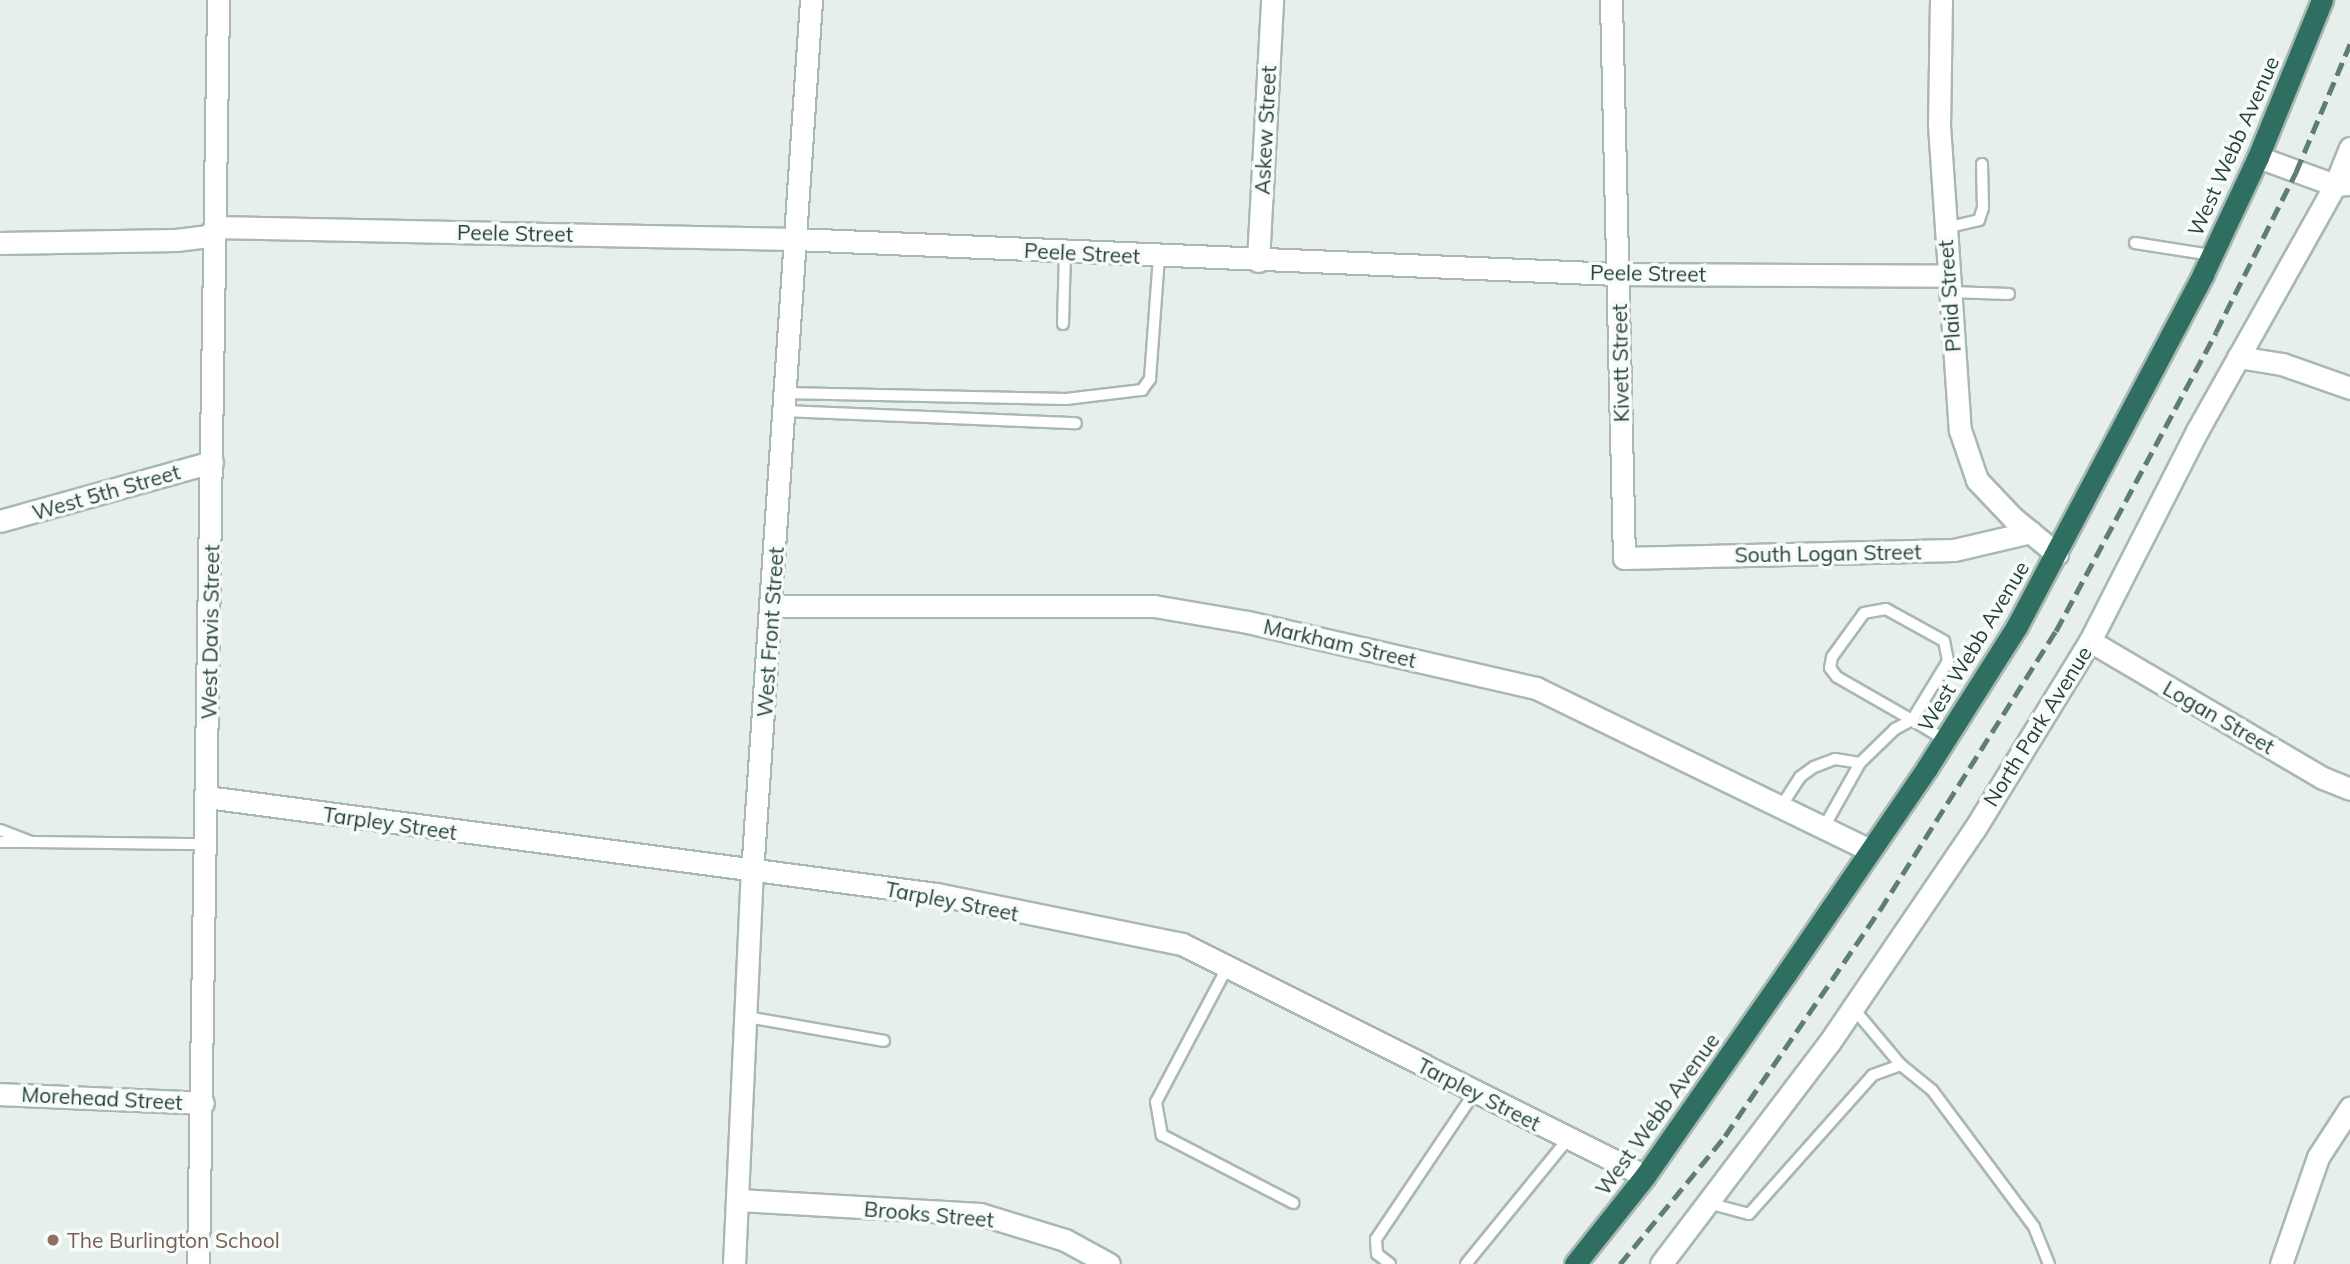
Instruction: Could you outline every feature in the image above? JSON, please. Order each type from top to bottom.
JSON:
[{"type":"highway","name":"West Webb Avenue","points":[[1575,1264],[1645,1176],[1945,740],[2057,554],[2212,255],[2259,157],[2322,0]]},
{"type":"street","name":"West Davis Street","points":[[198,1264],[204,1103],[218,0]]},
{"type":"street","name":"West Front Street","points":[[734,1264],[752,873],[811,0]]},
{"type":"street","name":"Askew Street","points":[[1258,261],[1272,0]]},
{"type":"street","name":"Kivett Street","points":[[1611,0],[1624,558]]},
{"type":"street","name":"Plaid Street","points":[[1941,0],[1939,125],[1949,284],[1966,456],[1977,480],[2057,554]]},
{"type":"street","name":"North Park Avenue","points":[[1661,1264],[1853,1008],[1973,830],[2090,641],[2238,357],[2343,185],[2350,148]]},
{"type":"street","points":[[2259,157],[2343,185]]},
{"type":"street","name":"Peele Street","points":[[0,243],[176,240],[215,231],[795,239],[1258,261],[1949,284]]},
{"type":"street","points":[[2238,357],[2282,363],[2350,388]]},
{"type":"street","name":"West 5th Street","points":[[0,521],[212,462]]},
{"type":"street","name":"South Logan Street","points":[[1624,558],[1954,550],[2031,532]]},
{"type":"street","name":"Markham Street","points":[[772,606],[1179,609],[1536,688],[1870,850]]},
{"type":"street","name":"Logan Street","points":[[2090,641],[2323,778],[2350,789]]},
{"type":"street","name":"Tarpley Street","points":[[207,797],[752,873],[936,894],[1182,944],[1474,1093],[1645,1176]]},
{"type":"street","name":"Morehead Street","points":[[0,1094],[204,1103]]},
{"type":"street","points":[[2281,1264],[2318,1157],[2350,1108]]},
{"type":"street","name":"Brooks Street","points":[[739,1200],[980,1214],[1065,1240],[1109,1264]]},
{"type":"lane","points":[[1945,228],[1979,220],[1983,208],[1982,164]]},
{"type":"lane","points":[[2135,243],[2212,255]]},
{"type":"lane","points":[[1063,324],[1065,253]]},
{"type":"lane","points":[[785,402],[1066,399],[1142,390],[1152,368],[1159,257]]},
{"type":"lane","points":[[1949,284],[2009,294]]},
{"type":"lane","points":[[785,402],[1076,423]]},
{"type":"lane","points":[[1824,827],[1860,763],[1895,729],[1912,720],[1948,661],[1949,650],[1944,640],[1886,609],[1873,608],[1853,624],[1832,657],[1830,668],[1837,677],[1912,720],[1945,740]]},
{"type":"lane","points":[[1782,806],[1801,777],[1814,767],[1835,759],[1860,763]]},
{"type":"lane","points":[[0,830],[32,842]]},
{"type":"lane","points":[[0,842],[206,844]]},
{"type":"lane","points":[[1228,967],[1156,1102],[1162,1135],[1293,1203]]},
{"type":"lane","points":[[1853,1008],[1901,1065],[1932,1090],[2034,1227],[2049,1264]]},
{"type":"lane","points":[[747,1017],[884,1041]]},
{"type":"lane","points":[[1708,1203],[1749,1214],[1873,1075],[1901,1065]]},
{"type":"lane","points":[[1390,1264],[1377,1254],[1376,1239],[1474,1093]]},
{"type":"lane","points":[[1466,1264],[1568,1139]]},
{"type":"railway","points":[[1620,1264],[1725,1136],[1880,910],[2056,631],[2216,332],[2296,172],[2350,44]]},
{"type":"place","name":"The Burlington School","points":[[53,1240]]}]
